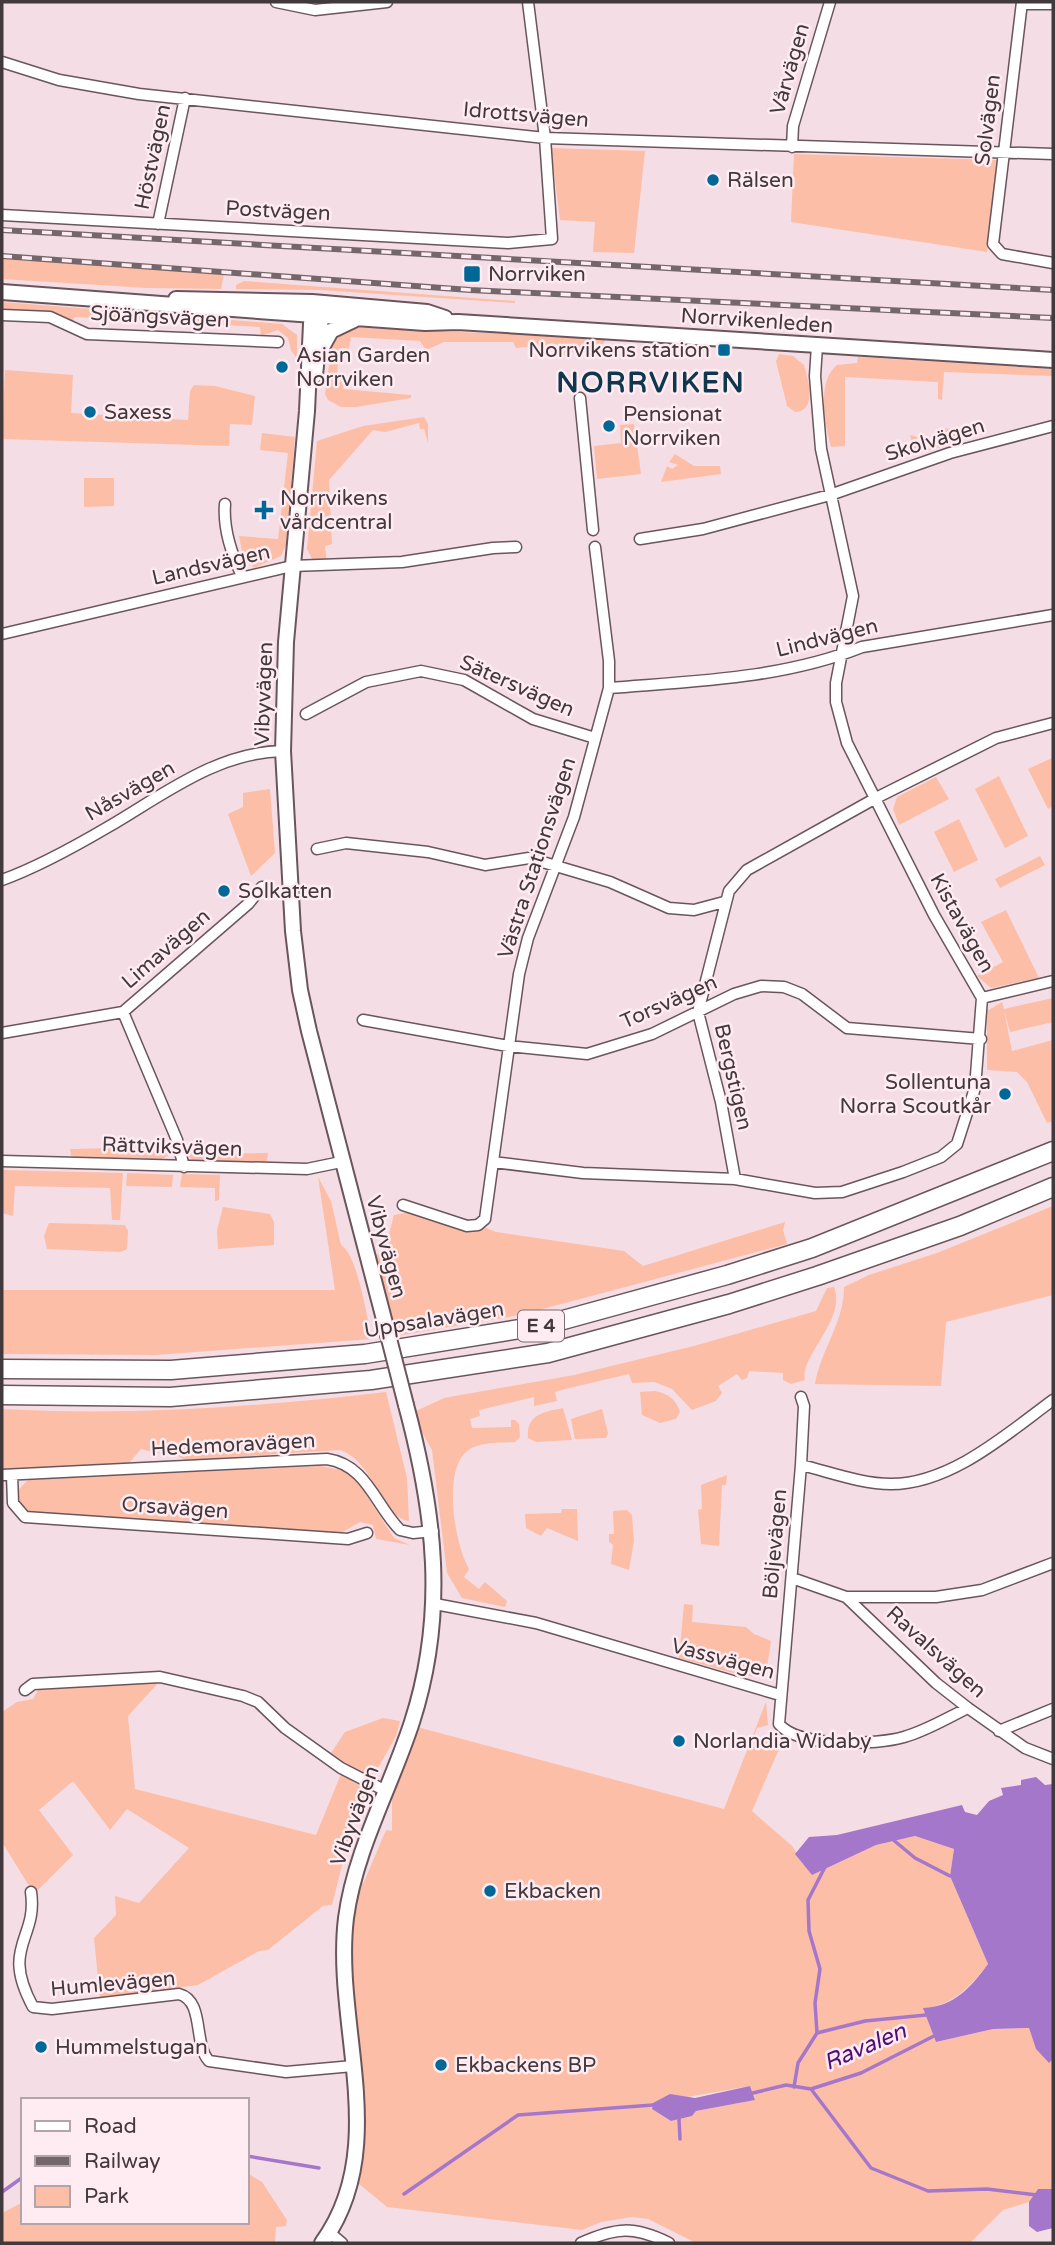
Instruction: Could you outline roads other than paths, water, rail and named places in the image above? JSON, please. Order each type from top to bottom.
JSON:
[{"type":"highway","name":"Uppsalavägen","points":[[2,1369],[185,1369],[365,1354],[545,1325],[727,1275],[812,1248],[1053,1151]]},
{"type":"highway","name":"E 4","points":[[2,1395],[170,1397],[371,1380],[548,1353],[729,1304],[817,1276],[960,1226],[1053,1187]]},
{"type":"street","points":[[276,2],[315,10],[387,2]]},
{"type":"street","points":[[528,2],[545,138]]},
{"type":"street","name":"Vårvägen","points":[[792,148],[793,125],[830,2]]},
{"type":"street","points":[[1022,3],[1053,4]]},
{"type":"street","name":"Solvägen","points":[[1022,3],[993,244],[1002,254],[1053,263]]},
{"type":"street","name":"Idrottsvägen","points":[[2,62],[59,80],[186,98],[545,138],[792,148],[1053,154]]},
{"type":"street","name":"Höstvägen","points":[[158,224],[186,98]]},
{"type":"street","name":"Postvägen","points":[[2,215],[508,243],[552,239],[545,138]]},
{"type":"street","name":"Norrvikenleden","points":[[2,292],[317,309],[427,312],[458,322]]},
{"type":"street","name":"Norrvikenleden","points":[[115,299],[265,313],[317,309],[357,319],[458,322],[1053,360]]},
{"type":"street","name":"Vibyvägen","points":[[317,309],[292,566],[283,751],[293,931],[300,990],[341,1162],[406,1405],[433,1531],[435,1604],[412,1722],[354,1880],[347,1916],[344,1987],[358,2116],[356,2151],[345,2196],[326,2238]]},
{"type":"street","points":[[265,313],[298,324],[314,348],[331,331],[357,319]]},
{"type":"street","name":"Sjöängsvägen","points":[[2,315],[50,317],[87,334],[278,342]]},
{"type":"street","name":"Kistavägen","points":[[493,1162],[583,1173],[735,1179],[816,1193],[842,1192],[941,1157],[957,1144],[967,1120],[975,1088],[981,1038],[982,998],[934,915],[840,722],[836,683],[853,596],[850,570],[830,495],[817,420],[817,346]]},
{"type":"street","points":[[580,398],[593,530]]},
{"type":"street","name":"Skolvägen","points":[[830,495],[950,453],[1053,426]]},
{"type":"street","points":[[640,539],[703,529],[830,495]]},
{"type":"street","points":[[225,504],[224,521],[234,559],[242,576]]},
{"type":"street","name":"Landsvägen","points":[[2,634],[292,566],[402,562],[516,547]]},
{"type":"street","name":"Västra Stationsvägen","points":[[403,1205],[467,1226],[478,1225],[485,1219],[508,1046],[525,950],[557,864],[609,688],[609,660],[595,547]]},
{"type":"street","name":"Lindvägen","points":[[609,688],[748,677],[841,656],[862,647],[1053,615]]},
{"type":"street","name":"Sätersvägen","points":[[306,713],[366,682],[408,671],[430,672],[464,680],[533,719],[596,738]]},
{"type":"street","points":[[317,849],[346,843],[428,852],[485,864],[529,858],[557,864],[610,882],[669,908],[694,910],[724,901],[747,870],[876,798],[996,738],[1053,723]]},
{"type":"street","name":"Nåsvägen","points":[[2,880],[105,829],[180,783],[217,765],[266,751],[283,751]]},
{"type":"street","name":"Limavägen","points":[[2,1032],[123,1012],[248,904],[262,887]]},
{"type":"street","name":"Bergstigen","points":[[724,901],[698,1012],[721,1102],[735,1179]]},
{"type":"street","points":[[982,998],[1053,981]]},
{"type":"street","name":"Torsvägen","points":[[363,1020],[508,1046],[587,1054],[652,1034],[748,989],[784,987],[802,994],[847,1028],[981,1038]]},
{"type":"street","points":[[123,1012],[177,1140],[184,1167]]},
{"type":"street","name":"Rättviksvägen","points":[[2,1161],[307,1169],[341,1162]]},
{"type":"street","name":"Böljevägen","points":[[780,1695],[801,1465],[804,1406],[802,1397]]},
{"type":"street","points":[[801,1465],[872,1482],[912,1481],[941,1473],[966,1459],[1053,1401]]},
{"type":"street","name":"Hedemoravägen","points":[[7,1475],[327,1459],[338,1461],[359,1473],[400,1530],[413,1533],[433,1531]]},
{"type":"street","name":"Orsavägen","points":[[7,1475],[13,1503],[25,1517],[348,1539],[367,1533]]},
{"type":"street","points":[[846,1597],[936,1597],[982,1590],[1053,1563]]},
{"type":"street","name":"Ravalsvägen","points":[[792,1578],[846,1597],[936,1683],[1025,1748],[1053,1759]]},
{"type":"street","name":"Vassvägen","points":[[435,1604],[536,1623],[780,1695],[779,1724],[784,1730],[835,1742],[884,1742],[906,1737],[968,1708]]},
{"type":"street","points":[[25,1690],[33,1684],[160,1677],[243,1696],[258,1702],[285,1728],[341,1768],[386,1791]]},
{"type":"street","points":[[999,1731],[1053,1709]]},
{"type":"street","name":"Humlevägen","points":[[30,1892],[33,1908],[18,1947],[16,1962],[18,1974],[33,2007],[52,2009],[179,1994],[187,1996],[193,2005],[201,2053],[209,2062],[286,2073],[353,2066]]},
{"type":"street","points":[[581,2243],[606,2232],[628,2229],[670,2243]]},
{"type":"street","points":[[326,2238],[342,2243]]},
{"type":"waterway","name":"Ravalen","points":[[891,1838],[915,1858],[950,1876]]},
{"type":"waterway","name":"Ravalen","points":[[794,2087],[798,2063],[817,2033],[815,2003],[820,1969],[809,1931],[808,1900],[825,1867]]},
{"type":"waterway","name":"Ravalen","points":[[817,2033],[865,2021],[926,2015]]},
{"type":"waterway","name":"Ravalen","points":[[811,2089],[861,2073],[934,2036]]},
{"type":"waterway","points":[[753,2093],[786,2085],[811,2089],[871,2168],[928,2191],[987,2189],[1037,2195]]},
{"type":"waterway","points":[[404,2194],[518,2115],[653,2105]]},
{"type":"waterway","points":[[679,2119],[680,2139]]},
{"type":"waterway","points":[[248,2156],[319,2168]]},
{"type":"waterway","points":[[2,2192],[21,2178]]},
{"type":"railway","points":[[2,230],[1053,290]]},
{"type":"railway","points":[[2,256],[470,290],[1053,318]]},
{"type":"place","name":"Rälsen","points":[[713,180]]},
{"type":"place","name":"Norrviken","points":[[472,274]]},
{"type":"place","name":"Norrvikens station","points":[[724,350]]},
{"type":"place","name":"Asian Garden Norrviken","points":[[282,367]]},
{"type":"place","name":"Saxess","points":[[90,412]]},
{"type":"place","name":"Pensionat Norrviken","points":[[609,426]]},
{"type":"place","name":"Norrvikens vårdcentral","points":[[264,510]]},
{"type":"place","name":"Solkatten","points":[[224,891]]},
{"type":"place","name":"Sollentuna Norra Scoutkår","points":[[1005,1094]]},
{"type":"place","name":"Norlandia Widaby","points":[[679,1741]]},
{"type":"place","name":"Ekbacken","points":[[490,1891]]},
{"type":"place","name":"Hummelstugan","points":[[41,2047]]},
{"type":"place","name":"Ekbackens BP","points":[[441,2065]]},
{"type":"district","name":"NORRVIKEN","points":[[651,383]]}]
